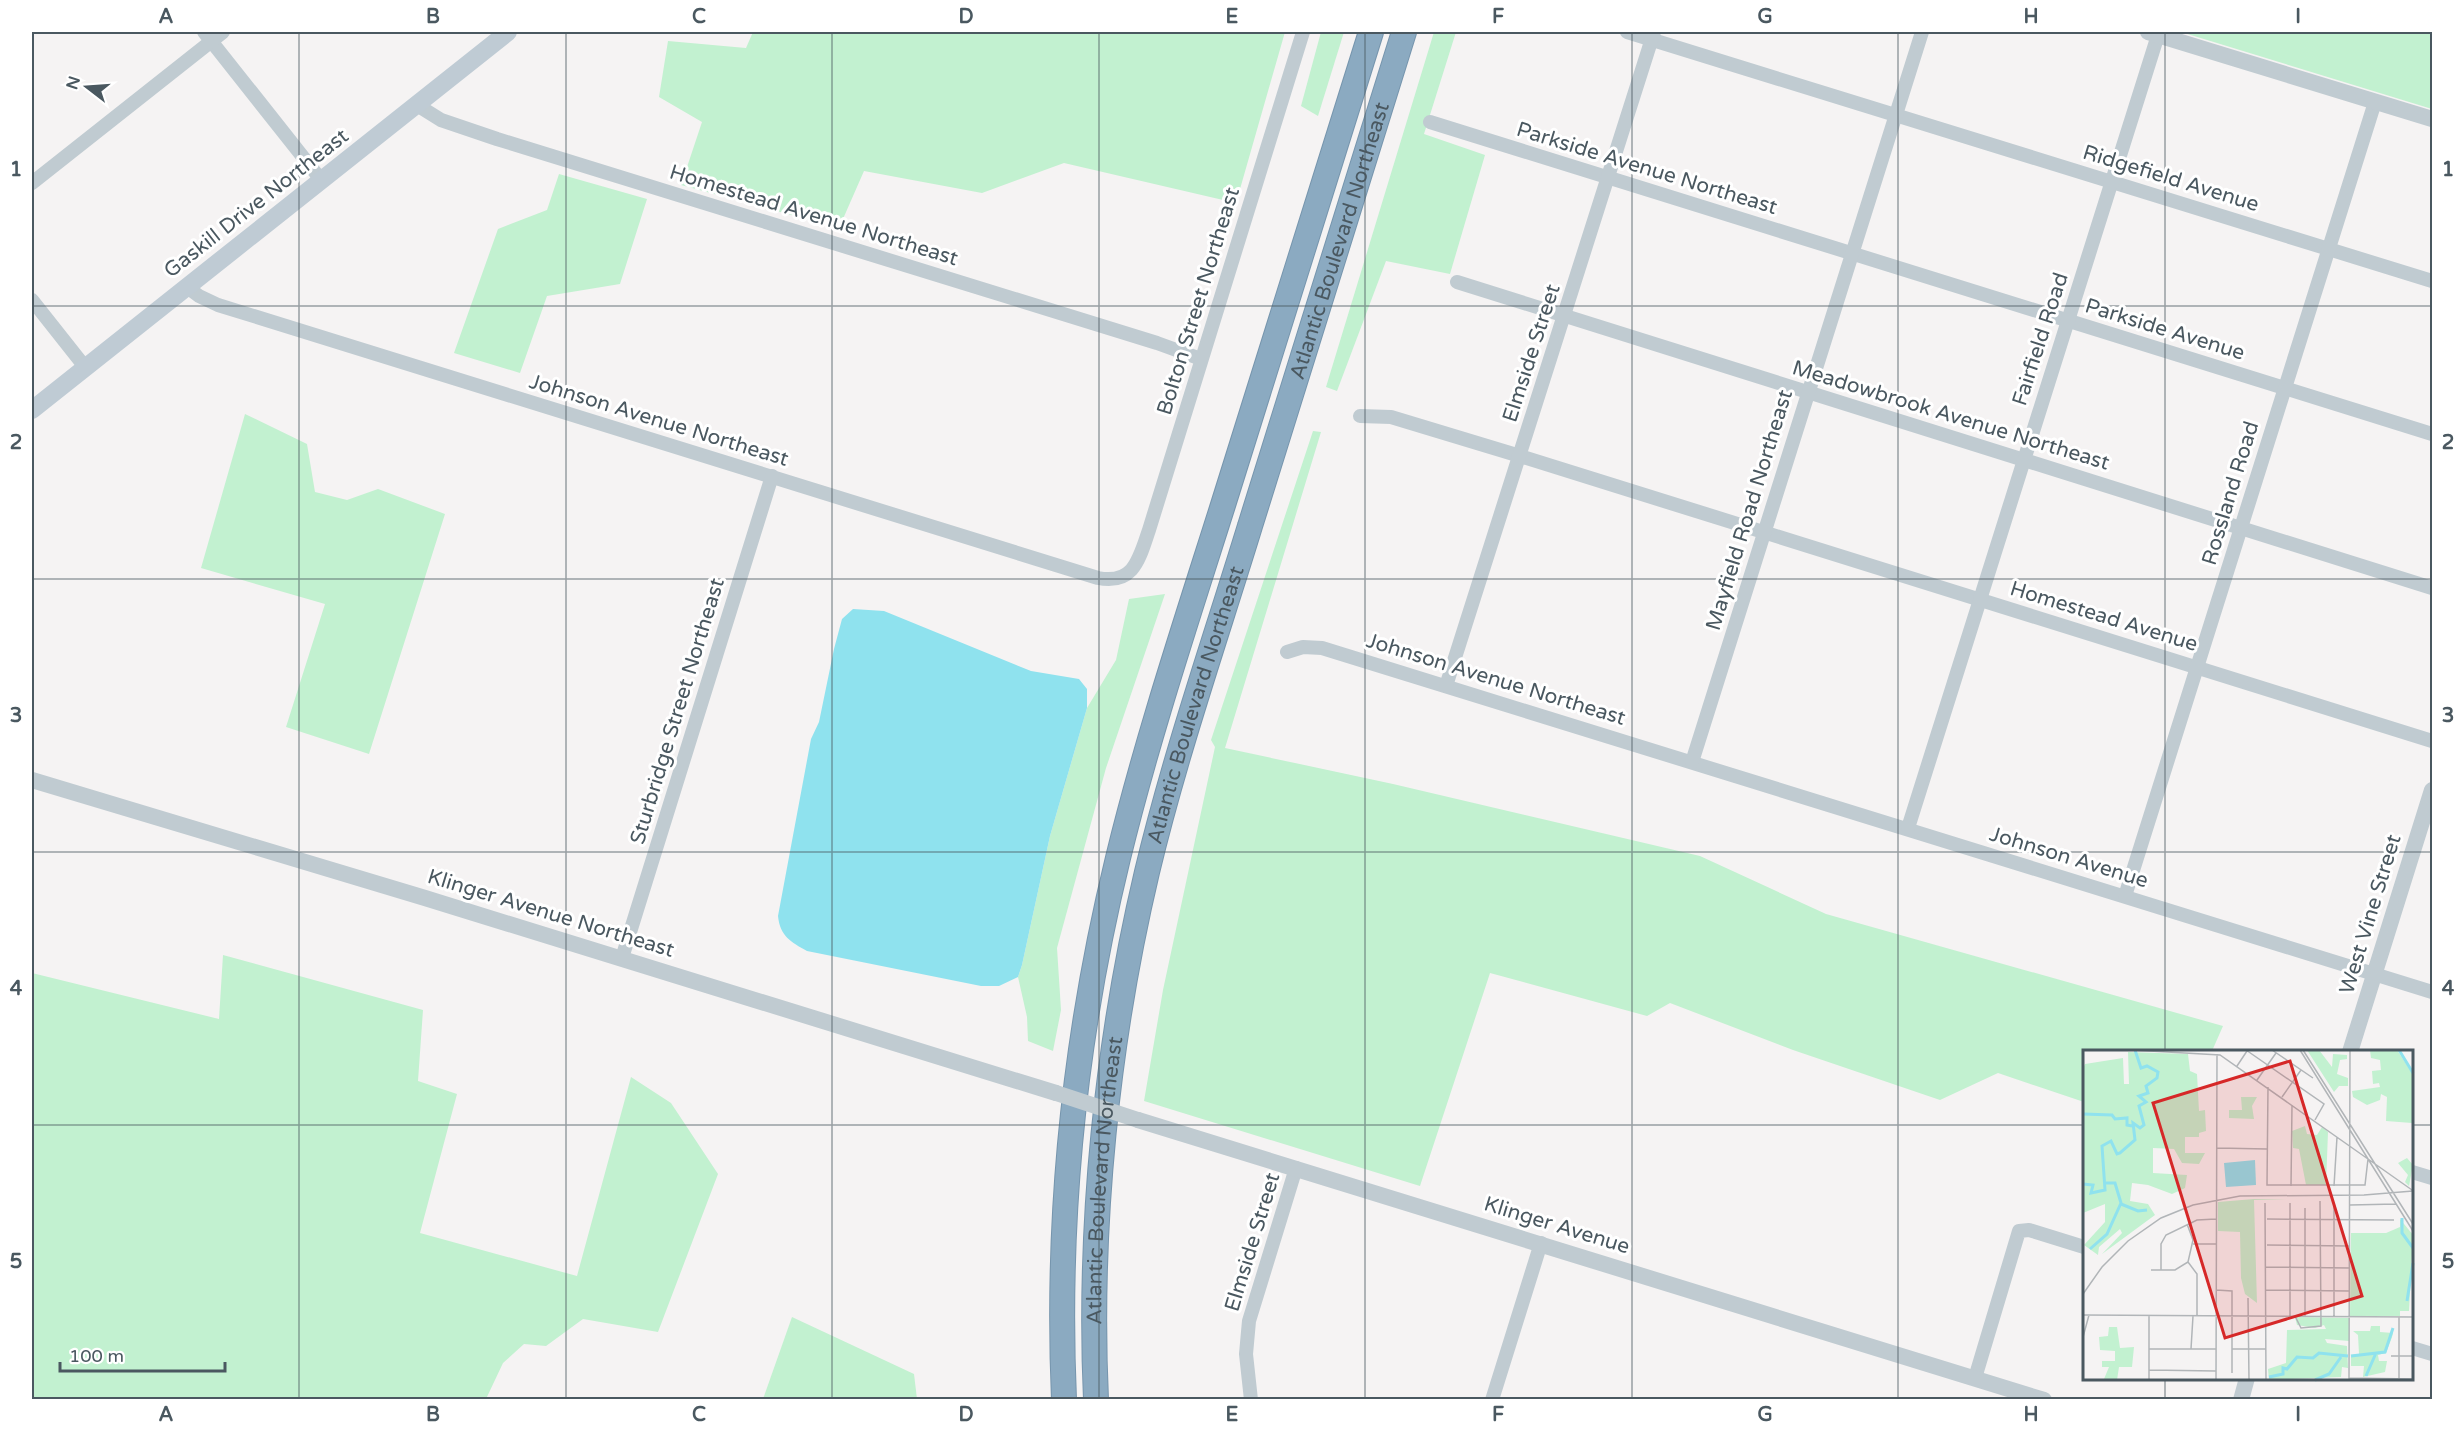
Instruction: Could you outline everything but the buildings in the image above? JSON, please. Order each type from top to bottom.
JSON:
[{"type":"highway","name":"Atlantic Boulevard Northeast","points":[[1064,1400],[1063,1268],[1068,1166],[1087,1015],[1104,916],[1145,756],[1371,32]]},
{"type":"highway","name":"Atlantic Boulevard Northeast","points":[[1096,1400],[1097,1211],[1119,1014],[1140,902],[1178,758],[1404,32]]},
{"type":"main road","name":"Gaskill Drive Northeast","points":[[32,410],[508,32]]},
{"type":"street","points":[[32,183],[208,36],[223,32]]},
{"type":"street","name":"Bolton Street Northeast","points":[[1123,578],[1134,567],[1141,553],[1303,32]]},
{"type":"street","name":"Ridgefield Avenue","points":[[1628,32],[1653,35],[1896,114],[2433,281]]},
{"type":"street","name":"Mayfield Road Northeast","points":[[1692,762],[1922,32]]},
{"type":"street","points":[[2153,33],[2433,119]]},
{"type":"street","name":"Fairfield Road","points":[[1908,828],[1979,599],[2114,182],[2153,33]]},
{"type":"street","name":"Elmside Street","points":[[1446,686],[1653,35]]},
{"type":"street","points":[[208,36],[322,181]]},
{"type":"street","name":"Rossland Road","points":[[2126,896],[2375,102]]},
{"type":"street","name":"Homestead Avenue Northeast","points":[[417,105],[441,120],[497,139],[1201,359]]},
{"type":"street","name":"Parkside Avenue Northeast","points":[[1430,122],[1851,254]]},
{"type":"street","name":"Parkside Avenue","points":[[1851,254],[2433,434]]},
{"type":"street","name":"Meadowbrook Avenue Northeast","points":[[1457,282],[2433,588]]},
{"type":"street","name":"Johnson Avenue Northeast","points":[[187,287],[218,305],[1098,578],[1111,581],[1123,578]]},
{"type":"street","points":[[32,300],[85,367]]},
{"type":"street","points":[[1360,416],[1391,417],[1763,534]]},
{"type":"street","name":"Sturbridge Street Northeast","points":[[622,958],[772,476]]},
{"type":"street","name":"Homestead Avenue","points":[[1763,534],[2433,741]]},
{"type":"street","name":"Johnson Avenue Northeast","points":[[1287,652],[1302,647],[1322,648],[1692,762]]},
{"type":"street","name":"Johnson Avenue","points":[[1692,762],[2433,992]]},
{"type":"street","name":"Klinger Avenue Northeast","points":[[32,780],[622,958],[1056,1093]]},
{"type":"street","name":"West Vine Street","points":[[2351,1050],[2433,790]]},
{"type":"street","name":"Klinger Avenue","points":[[1056,1093],[2044,1400]]},
{"type":"street","name":"Elmside Street","points":[[1251,1400],[1246,1354],[1249,1321],[1296,1168]]},
{"type":"street","points":[[2413,1172],[2433,1178]]},
{"type":"street","points":[[1975,1378],[2019,1231],[2029,1230],[2083,1246]]},
{"type":"street","points":[[1492,1400],[1541,1243]]},
{"type":"street","points":[[2413,1348],[2433,1354]]},
{"type":"street","points":[[2241,1400],[2246,1380]]},
{"type":"green space","points":[[753,32],[1285,32],[1236,203],[1064,163],[982,193],[864,171],[839,228],[681,185],[702,122],[659,97],[668,41],[746,48]]},
{"type":"green space","points":[[1321,32],[1344,32],[1318,116],[1301,106]]},
{"type":"green space","points":[[1434,32],[1456,32],[1424,134],[1485,155],[1450,274],[1386,261],[1337,391],[1326,387]]},
{"type":"green space","points":[[2181,32],[2432,32],[2432,109]]},
{"type":"green space","points":[[559,174],[647,199],[620,284],[547,296],[520,373],[454,353],[498,229],[547,210]]},
{"type":"green space","points":[[245,414],[307,444],[315,492],[347,500],[378,489],[445,514],[369,754],[286,727],[325,604],[201,568]]},
{"type":"green space","points":[[1313,431],[1321,432],[1225,748],[1393,784],[1700,856],[1826,914],[2223,1026],[2212,1050],[2083,1050],[2083,1102],[1998,1073],[1940,1100],[1793,1050],[1670,1003],[1647,1016],[1490,973],[1420,1186],[1144,1101],[1163,990],[1215,747],[1211,740]]},
{"type":"green space","points":[[1165,594],[1106,768],[1057,948],[1061,1010],[1053,1051],[1028,1041],[1027,1017],[1018,977],[1050,836],[1087,708],[1116,660],[1129,599]]},
{"type":"green space","points":[[223,955],[423,1010],[418,1081],[457,1094],[420,1233],[577,1276],[631,1077],[671,1103],[718,1174],[658,1332],[583,1319],[546,1346],[524,1344],[503,1363],[486,1399],[32,1399],[32,973],[219,1019]]},
{"type":"green space","points":[[792,1317],[914,1374],[917,1399],[763,1399]]},
{"type":"water","points":[[853,609],[884,611],[1031,671],[1079,679],[1087,689],[1087,708],[1050,836],[1022,965],[1018,977],[999,986],[981,986],[807,951],[791,941],[781,929],[778,916],[811,739],[819,722],[842,619]]}]
